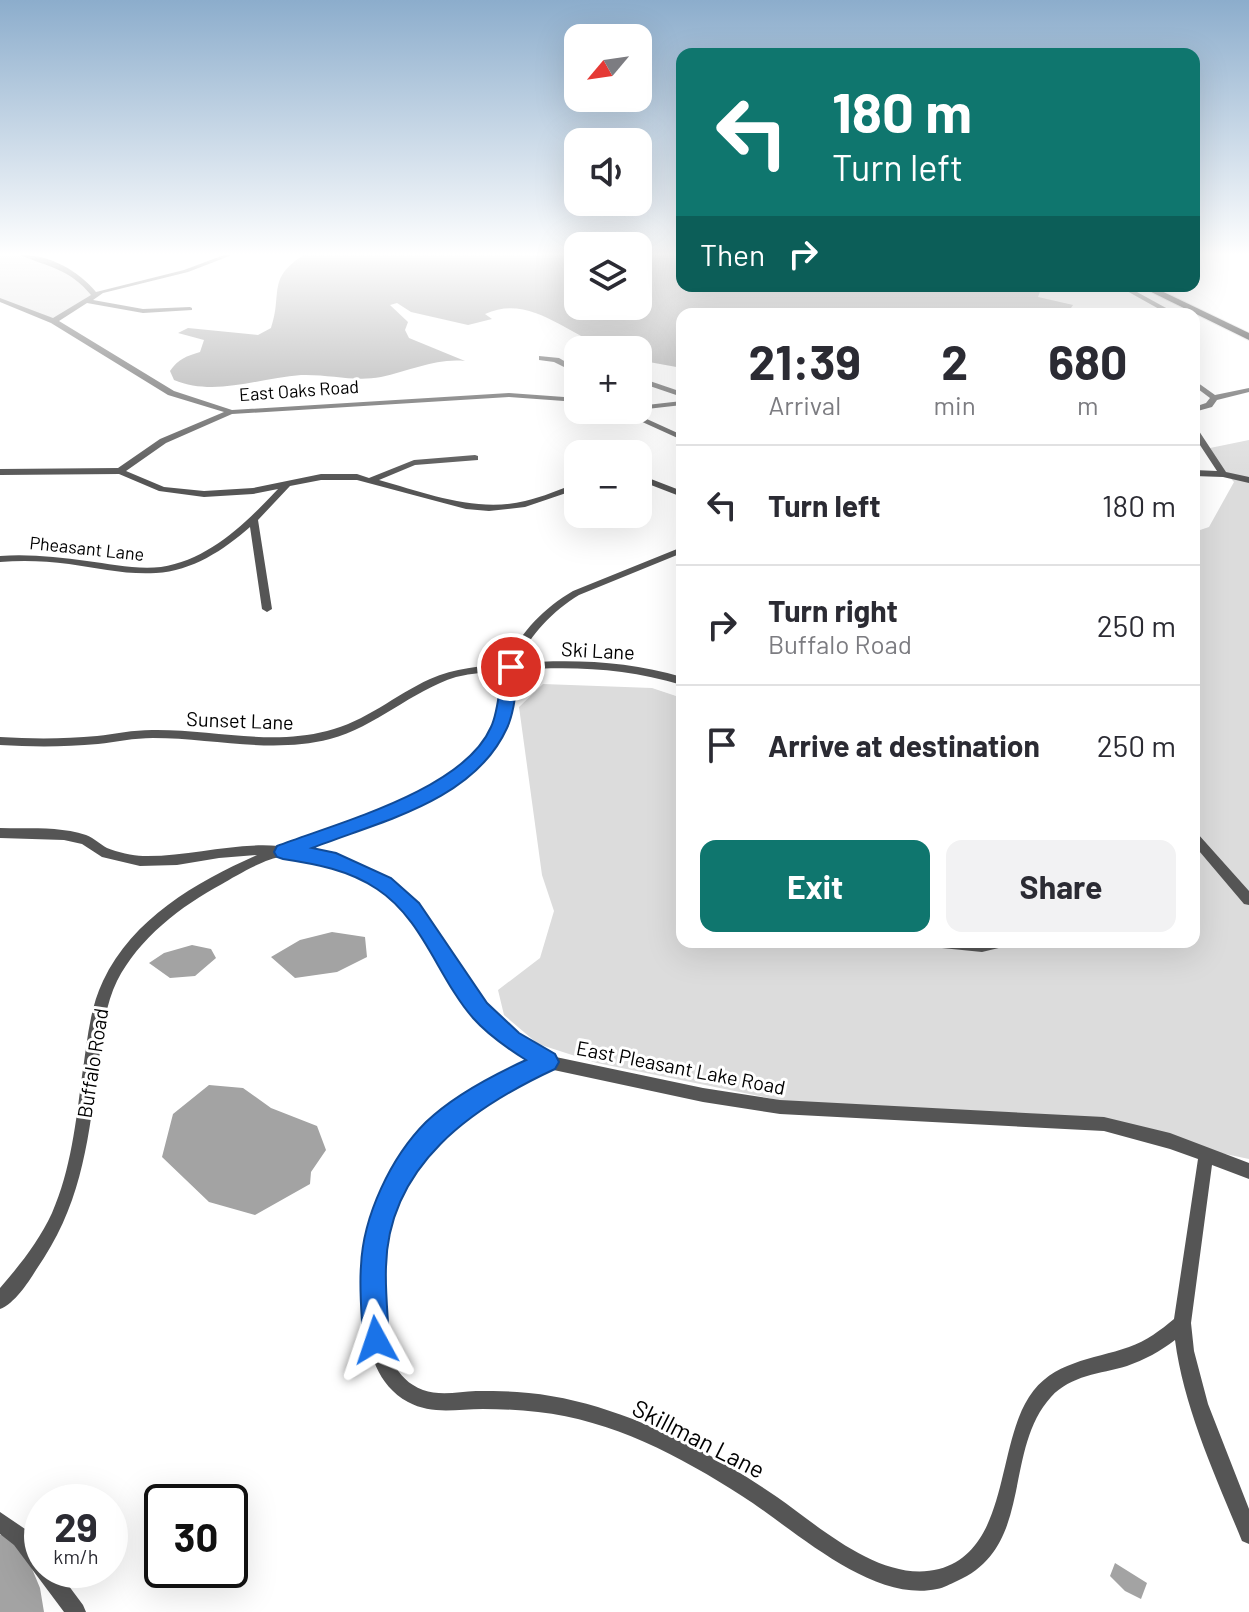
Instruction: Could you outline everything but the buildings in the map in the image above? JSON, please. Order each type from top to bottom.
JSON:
[{"type":"street","name":"East Oaks Road","points":[[69,330],[159,386],[231,412],[509,395],[564,399]]},
{"type":"street","points":[[542,358],[564,364]]},
{"type":"street","points":[[652,384],[676,393]]},
{"type":"street","points":[[1200,387],[1214,398]]},
{"type":"street","points":[[1200,408],[1209,405],[1214,398],[1249,390]]},
{"type":"street","points":[[652,406],[676,404]]},
{"type":"street","points":[[120,471],[163,441],[231,412]]},
{"type":"street","points":[[652,424],[676,435]]},
{"type":"street","points":[[1200,439],[1223,474]]},
{"type":"street","points":[[371,480],[414,463],[475,458]]},
{"type":"street","points":[[0,472],[120,471],[149,485],[188,493],[236,493],[332,476],[371,480],[466,506],[489,508],[525,504],[564,491]]},
{"type":"street","points":[[1200,473],[1249,480]]},
{"type":"street","points":[[652,482],[676,492]]},
{"type":"street","name":"Pheasant Lane","points":[[0,559],[40,556],[135,570],[169,569],[201,557],[254,521],[286,484]]},
{"type":"street","points":[[254,521],[267,609]]},
{"type":"street","name":"Buffalo Road","points":[[0,1301],[39,1255],[53,1233],[71,1192],[98,1014],[104,994],[124,957],[150,927],[198,890],[238,868],[420,799],[466,772],[487,749],[501,725],[511,667],[543,619],[560,602],[676,553]]},
{"type":"street","name":"Ski Lane","points":[[511,667],[599,664],[641,669],[676,679]]},
{"type":"street","name":"Sunset Lane","points":[[0,741],[85,741],[145,734],[232,740],[306,740],[361,725],[441,677],[471,670],[511,667]]},
{"type":"street","name":"East Pleasant Lake Road","points":[[0,833],[64,835],[85,840],[106,853],[140,861],[177,860],[241,851],[318,856],[350,865],[392,890],[423,923],[480,1010],[512,1040],[548,1062],[703,1095],[780,1107],[1104,1124],[1170,1141],[1249,1171]]},
{"type":"street","points":[[1200,845],[1249,900]]},
{"type":"street","name":"Skillman Lane","points":[[548,1062],[486,1093],[434,1130],[403,1171],[384,1214],[373,1264],[376,1340],[387,1371],[398,1385],[425,1400],[442,1403],[517,1401],[554,1405],[626,1425],[751,1491],[856,1563],[898,1580],[919,1582],[957,1572],[975,1559],[989,1543],[1000,1522],[1031,1410],[1055,1381],[1070,1371],[1128,1357],[1151,1346],[1182,1323]]},
{"type":"street","points":[[1206,1155],[1182,1323],[1187,1365],[1199,1411],[1249,1534]]},
{"type":"street","points":[[0,1522],[24,1542]]},
{"type":"street","points":[[59,1588],[76,1612]]},
{"type":"shaded area","points":[[210,330],[258,335],[267,330],[405,330],[409,338],[465,361],[433,363],[371,378],[301,375],[221,387],[190,385],[174,380],[170,371],[173,367],[183,358],[200,352],[204,340],[178,333]]},
{"type":"shaded area","points":[[571,330],[676,330],[676,367],[652,363],[652,336],[582,336]]},
{"type":"shaded area","points":[[1249,440],[1249,1159],[1035,1114],[783,1101],[597,1063],[538,1044],[504,1015],[498,990],[540,958],[554,911],[542,875],[519,707],[543,684],[652,688],[676,696],[676,948],[1200,948],[1200,530],[1209,527],[1234,482],[1214,460],[1210,448]]},
{"type":"shaded area","points":[[332,932],[365,937],[367,957],[337,972],[295,978],[271,957],[300,940]]},
{"type":"shaded area","points":[[192,945],[211,949],[216,958],[195,976],[170,978],[149,963],[164,953]]},
{"type":"shaded area","points":[[209,1085],[243,1088],[271,1108],[317,1126],[326,1150],[311,1172],[310,1184],[255,1215],[209,1202],[162,1157],[173,1114]]},
{"type":"shaded area","points":[[0,1535],[23,1547],[24,1588],[40,1588],[44,1612],[0,1612]]},
{"type":"shaded area","points":[[1115,1563],[1147,1583],[1141,1599],[1125,1591],[1110,1576]]},
{"type":"route","points":[[376,1340],[372,1290],[377,1238],[393,1190],[403,1171],[434,1130],[457,1112],[515,1076],[548,1062],[512,1040],[480,1010],[423,923],[384,883],[329,858],[283,852],[420,799],[466,772],[487,749],[501,725],[511,667]]}]
